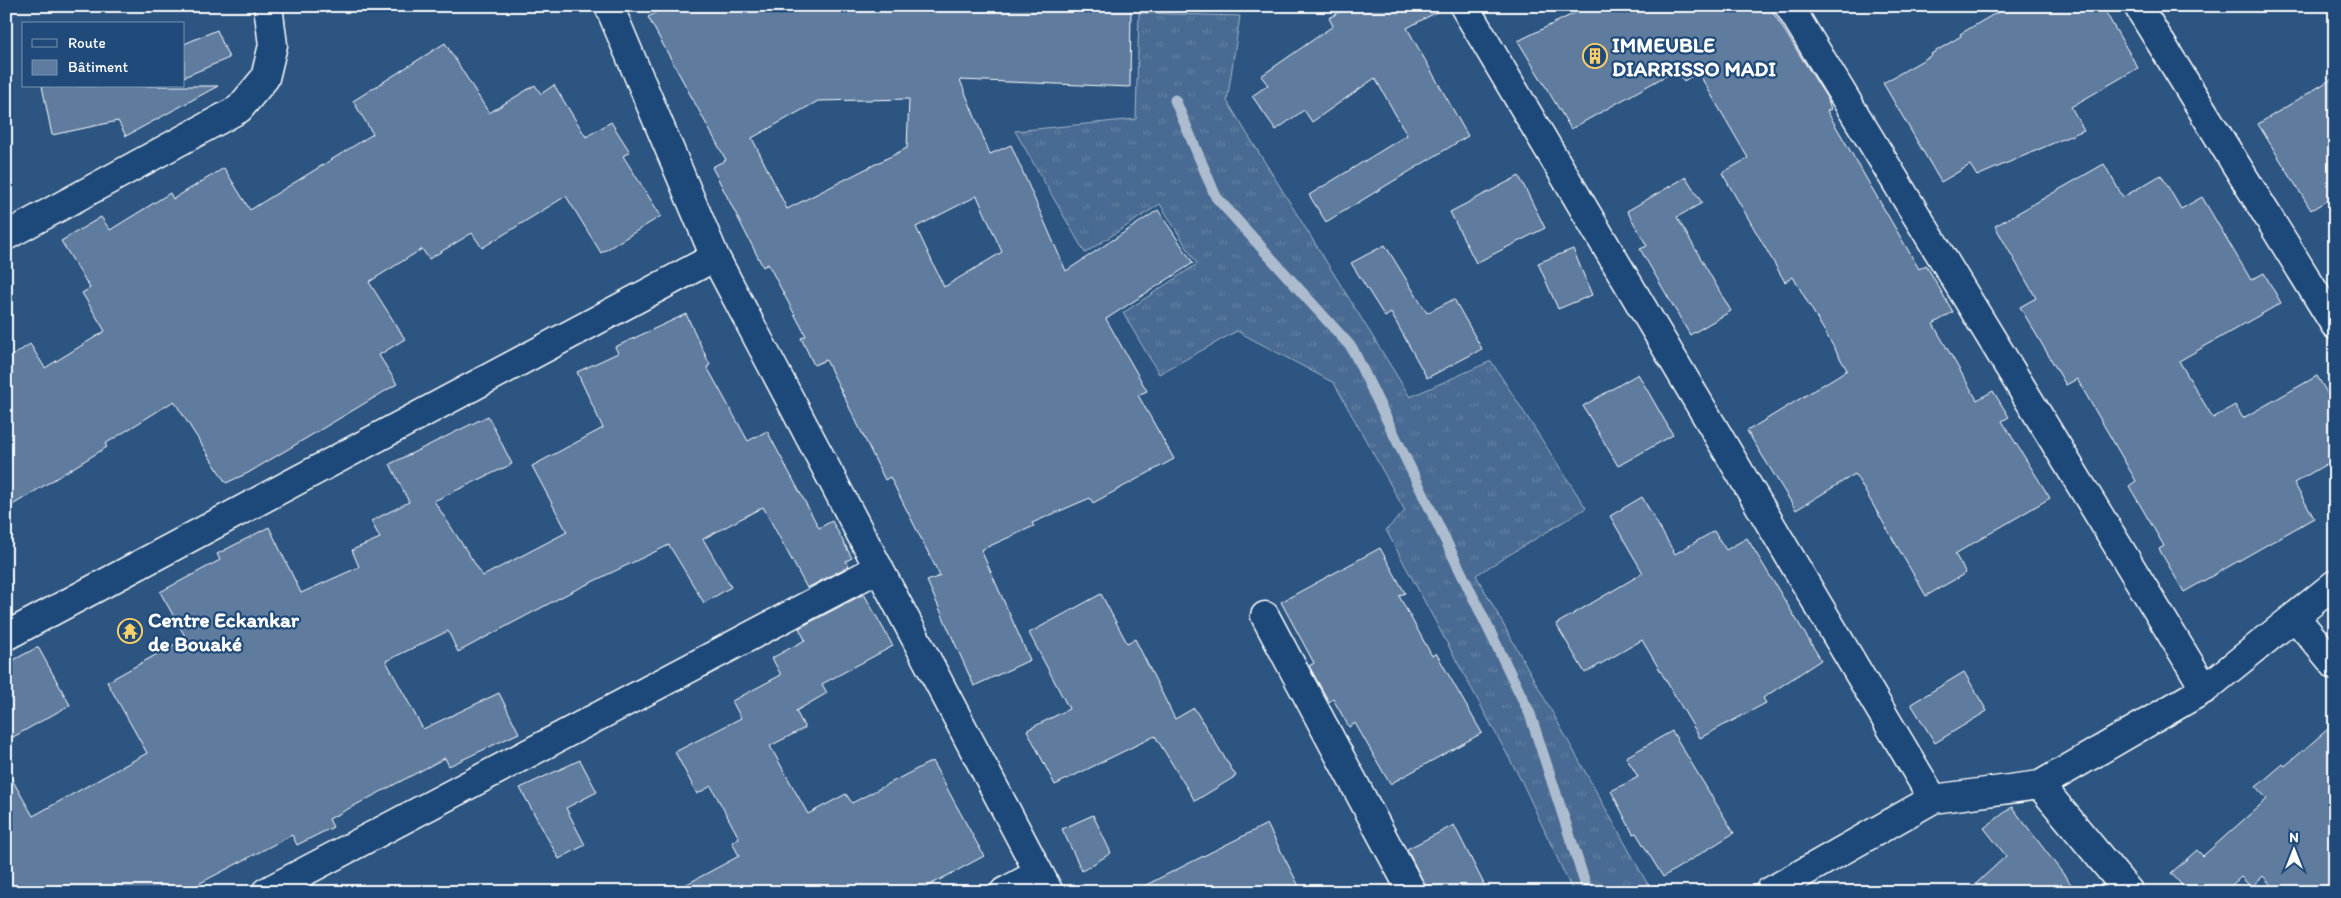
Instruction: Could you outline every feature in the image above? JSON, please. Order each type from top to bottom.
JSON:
[{"type":"street","points":[[6,236],[239,109],[265,78],[273,44],[268,6]]},
{"type":"street","points":[[609,6],[716,257],[1044,882],[1004,892]]},
{"type":"street","points":[[1464,6],[1933,799]]},
{"type":"street","points":[[1789,6],[2205,690]]},
{"type":"street","points":[[2138,6],[2335,326]]},
{"type":"street","points":[[6,636],[716,257]]},
{"type":"street","points":[[266,892],[879,568]]},
{"type":"street","points":[[1769,892],[1933,799],[2040,785],[2205,690],[2335,584]]},
{"type":"street","points":[[1265,616],[1412,892]]},
{"type":"street","points":[[2295,617],[2335,665]]},
{"type":"street","points":[[2040,785],[2129,892]]},
{"type":"green space","points":[[1139,13],[1240,16],[1227,101],[1410,397],[1491,361],[1586,508],[1476,575],[1652,892],[1573,892],[1522,782],[1386,530],[1405,511],[1334,383],[1237,331],[1159,374],[1123,313],[1197,264],[1160,204],[1085,253],[1015,131],[1136,119]]},
{"type":"building","points":[[668,6],[1131,6],[1130,87],[960,80],[990,154],[1011,145],[1066,271],[1158,210],[1193,263],[1106,319],[1147,391],[1138,395],[1174,459],[1093,503],[1090,498],[1032,523],[1034,526],[981,550],[1030,660],[974,686],[927,581],[940,576],[890,477],[885,480],[826,360],[814,365],[801,338],[806,336],[768,264],[763,267],[712,167],[726,160],[648,17]],"holes":[[[909,99],[907,148],[787,209],[752,138],[818,101]],[[977,196],[1002,252],[944,287],[916,227]]]},
{"type":"building","points":[[1349,6],[1448,6],[1407,28],[1468,136],[1326,222],[1309,195],[1407,135],[1375,78],[1312,122],[1304,110],[1276,130],[1252,96],[1268,85],[1261,76],[1333,26],[1329,18]]},
{"type":"building","points":[[1589,6],[1769,6],[1827,98],[1831,109],[1827,111],[1919,269],[1926,265],[1953,312],[1933,324],[1977,400],[1993,391],[2009,417],[2002,421],[2050,498],[1955,554],[1966,573],[1926,596],[1855,474],[1796,510],[1747,431],[1847,370],[1793,277],[1785,282],[1722,173],[1748,158],[1698,72],[1684,81],[1676,70],[1571,129],[1518,41]]},
{"type":"building","points":[[2008,6],[2102,6],[2138,68],[2071,107],[2084,130],[1977,176],[1970,165],[1941,182],[1883,83],[1932,55],[1961,36],[1960,34]]},
{"type":"building","points":[[217,30],[229,58],[185,77],[185,44]]},
{"type":"building","points":[[445,43],[489,113],[535,85],[541,94],[554,85],[586,137],[611,122],[630,152],[623,156],[661,216],[601,253],[566,196],[482,248],[472,233],[429,259],[422,249],[369,282],[405,339],[379,355],[397,384],[248,473],[226,483],[174,401],[105,444],[107,447],[6,509],[6,360],[30,344],[45,368],[105,331],[82,293],[90,288],[61,241],[101,217],[110,230],[170,193],[173,199],[224,168],[250,210],[373,134],[353,101]]},
{"type":"building","points":[[2335,77],[2335,196],[2311,210],[2258,124]]},
{"type":"building","points":[[185,86],[218,86],[126,136],[118,121],[52,135],[42,88],[185,88]]},
{"type":"building","points":[[2104,164],[2123,197],[2161,175],[2181,209],[2202,197],[2251,280],[2264,273],[2281,303],[2179,361],[2213,418],[2235,405],[2243,418],[2317,376],[2335,406],[2335,459],[2294,483],[2314,518],[2184,592],[2159,549],[2164,546],[2129,486],[2136,481],[2077,379],[2066,385],[2020,307],[2036,298],[1995,226]]},
{"type":"building","points":[[1519,176],[1545,228],[1476,263],[1450,212]]},
{"type":"building","points":[[1686,177],[1702,203],[1677,217],[1731,311],[1690,335],[1640,249],[1647,246],[1627,211]]},
{"type":"building","points":[[1385,245],[1427,313],[1454,299],[1482,349],[1427,378],[1391,313],[1385,317],[1351,263]]},
{"type":"building","points":[[1573,249],[1592,295],[1558,309],[1538,263]]},
{"type":"building","points":[[686,314],[710,365],[707,367],[748,441],[767,431],[819,528],[832,521],[852,558],[846,561],[849,566],[807,588],[763,507],[703,539],[731,587],[704,603],[669,545],[569,593],[458,652],[448,631],[386,661],[423,729],[499,693],[519,733],[449,766],[445,758],[329,819],[333,827],[297,845],[292,835],[183,892],[6,892],[6,769],[33,816],[147,753],[107,682],[186,638],[160,592],[220,560],[217,554],[269,527],[301,593],[359,567],[352,550],[380,538],[371,521],[409,502],[390,464],[488,416],[512,464],[434,501],[483,576],[567,532],[532,466],[603,428],[577,372],[618,353],[615,347]]},
{"type":"building","points":[[1638,374],[1673,435],[1618,466],[1583,406]]},
{"type":"building","points":[[1642,497],[1675,554],[1714,531],[1726,550],[1747,538],[1821,660],[1763,698],[1766,703],[1700,738],[1642,640],[1585,673],[1556,624],[1643,573],[1610,516]]},
{"type":"building","points":[[1380,548],[1405,593],[1399,596],[1432,656],[1436,653],[1482,733],[1390,784],[1355,723],[1349,727],[1333,699],[1329,702],[1309,666],[1314,663],[1281,602]]},
{"type":"building","points":[[864,594],[893,646],[822,684],[827,693],[796,711],[805,728],[770,746],[808,814],[846,794],[852,803],[932,761],[984,856],[917,892],[672,892],[739,856],[732,842],[739,838],[711,786],[697,794],[675,752],[741,718],[732,701],[781,675],[772,658],[805,640],[799,628]]},
{"type":"building","points":[[1101,594],[1127,643],[1135,639],[1175,719],[1194,708],[1236,776],[1195,801],[1155,736],[1055,785],[1027,730],[1069,709],[1029,633]]},
{"type":"building","points":[[38,647],[70,705],[6,741],[6,664]]},
{"type":"building","points":[[1964,672],[1987,711],[1935,743],[1911,704]]},
{"type":"building","points":[[2335,723],[2335,878],[2319,892],[2277,892],[2263,876],[2251,887],[2241,877],[2224,892],[2188,892],[2171,873],[2197,850],[2203,856],[2267,799],[2256,787],[2283,764],[2285,766]]},
{"type":"building","points":[[1672,731],[1734,833],[1663,877],[1636,833],[1633,834],[1611,791],[1638,777],[1626,757]]},
{"type":"building","points":[[580,760],[597,792],[566,808],[585,845],[559,859],[520,788]]},
{"type":"building","points":[[2012,807],[2077,892],[1967,892],[2006,856],[1984,828]]},
{"type":"building","points":[[1093,815],[1111,853],[1082,871],[1062,829]]},
{"type":"building","points":[[1267,824],[1302,892],[1132,892]]},
{"type":"building","points":[[1454,825],[1488,892],[1428,892],[1407,849]]},
{"type":"waterway","points":[[1175,100],[1216,197],[1352,348],[1530,714],[1588,892]]},
{"type":"place","name":"IMMEUBLE DIARRISSO MADI","points":[[1595,56]]},
{"type":"place","name":"Centre Eckankar de Bouaké","points":[[130,631]]}]
